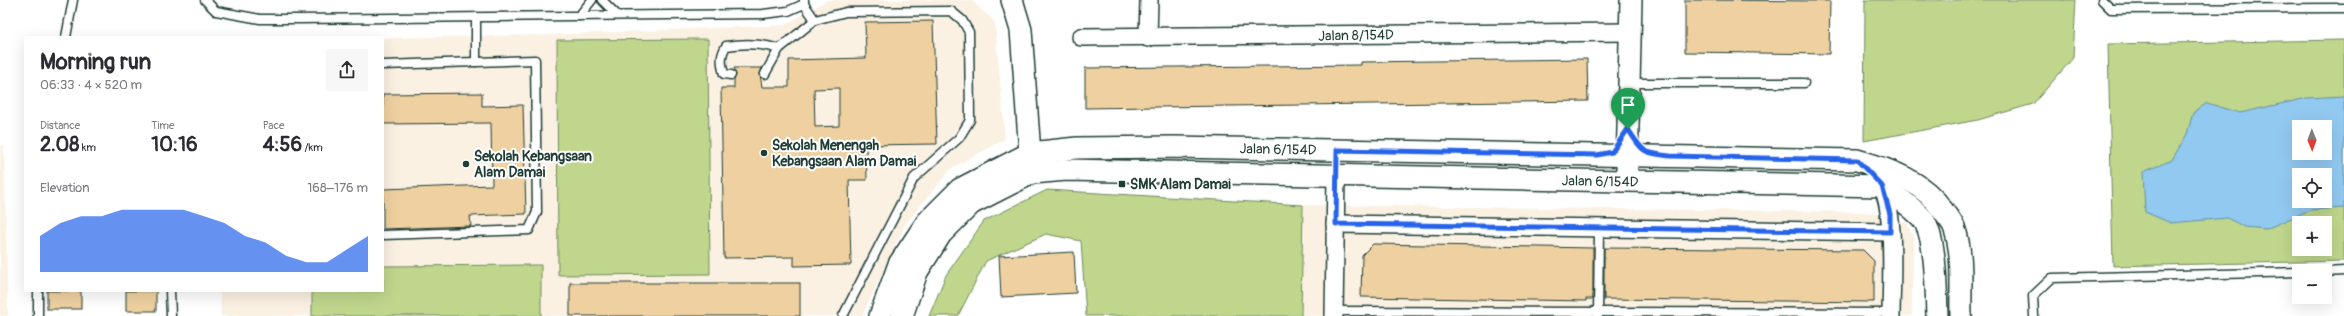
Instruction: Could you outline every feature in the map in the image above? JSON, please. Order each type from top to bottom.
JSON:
[{"type":"street","points":[[1012,0],[1021,30],[1032,173]]},
{"type":"street","points":[[1148,0],[1148,38]]},
{"type":"street","points":[[1627,181],[1631,0]]},
{"type":"street","name":"Jalan 8/154D","points":[[1081,37],[1148,38],[1630,32]]},
{"type":"street","points":[[1028,128],[1050,142],[1077,148]]},
{"type":"street","points":[[1007,163],[1024,140],[1028,128]]},
{"type":"street","points":[[1597,155],[1612,152],[1628,129]]},
{"type":"street","points":[[1628,129],[1640,148],[1648,154],[1670,156]]},
{"type":"street","name":"Jalan 6/154D","points":[[880,316],[899,264],[927,222],[960,189],[1007,163],[1030,153],[1077,148],[1175,147],[1857,160],[1894,170],[1920,185],[1940,206],[1954,227],[1959,260],[1961,316]]},
{"type":"street","points":[[1334,314],[1337,150]]},
{"type":"street","points":[[1857,160],[1882,186],[1922,218],[1931,239],[1935,274],[1936,316]]},
{"type":"street","name":"Jalan 6/154D","points":[[902,316],[917,272],[941,234],[971,204],[1032,173],[1066,170],[1882,186]]},
{"type":"street","points":[[1882,186],[1890,214],[1891,314]]},
{"type":"street","points":[[1336,224],[1890,232]]},
{"type":"lane","points":[[66,36],[73,0]]},
{"type":"lane","points":[[205,0],[216,11],[260,19],[763,14],[788,11],[804,2],[815,20]]},
{"type":"lane","points":[[579,16],[592,0]]},
{"type":"lane","points":[[602,0],[617,15]]},
{"type":"lane","points":[[2102,0],[2111,8],[2319,4],[2344,8]]},
{"type":"lane","points":[[765,74],[779,49],[815,20],[846,12],[951,11],[962,20],[969,32],[970,120],[959,138],[914,178],[843,316]]},
{"type":"lane","points":[[476,17],[476,62]]},
{"type":"lane","points":[[731,75],[724,74],[721,61],[726,46],[747,43],[766,44],[779,49]]},
{"type":"lane","points":[[384,65],[535,60],[537,212],[529,230],[384,235]]},
{"type":"lane","points":[[1630,83],[1804,83]]},
{"type":"lane","points":[[1598,315],[1599,228]]},
{"type":"lane","points":[[2332,272],[2344,271]]},
{"type":"lane","points":[[2034,316],[2033,296],[2052,278],[2292,272]]},
{"type":"lane","points":[[38,292],[38,316]]},
{"type":"lane","points":[[170,292],[171,316]]},
{"type":"lane","points":[[1334,314],[1891,314]]},
{"type":"shaded area","name":"Sekolah Menengah Kebangsaan Alam Damai","points":[[827,0],[971,0],[995,22],[1005,139],[952,168],[906,223],[862,316],[221,316],[220,292],[384,292],[384,38],[547,35],[785,25]]},
{"type":"shaded area","points":[[4,145],[8,316],[0,316],[0,146]]},
{"type":"shaded area","points":[[1303,205],[1865,212],[1907,222],[1913,237],[1912,316],[1301,316]]},
{"type":"green space","points":[[1865,0],[2076,0],[2073,58],[2033,104],[1978,120],[1864,141]]},
{"type":"green space","points":[[708,39],[710,274],[558,275],[557,40]]},
{"type":"green space","points":[[2344,40],[2344,261],[2113,266],[2108,44]]},
{"type":"green space","points":[[1047,190],[1303,205],[1301,316],[1086,316],[1081,241],[1046,234],[986,261],[958,316],[929,316],[946,275],[984,221]]},
{"type":"green space","points":[[541,265],[541,316],[312,316],[312,292],[384,292],[384,266]]},
{"type":"water","points":[[2344,96],[2344,208],[2310,210],[2296,216],[2292,216],[2292,218],[2266,229],[2245,227],[2227,218],[2171,223],[2145,212],[2143,172],[2172,160],[2187,134],[2193,113],[2207,103],[2240,113],[2307,98]]},
{"type":"building","points":[[1685,0],[1830,1],[1829,54],[1685,52]]},
{"type":"building","points":[[933,21],[937,144],[866,145],[867,180],[849,180],[851,265],[794,266],[794,257],[724,258],[721,88],[734,88],[734,80],[736,75],[734,68],[762,68],[760,74],[762,87],[789,87],[789,60],[866,58],[865,22]],"holes":[[[839,88],[839,126],[815,127],[814,89]]]},
{"type":"building","points":[[1587,59],[1588,101],[1085,108],[1085,68],[1361,65],[1361,62]]},
{"type":"building","points":[[482,93],[482,106],[523,105],[526,214],[470,216],[471,226],[384,229],[384,189],[492,185],[491,123],[384,124],[384,94]]},
{"type":"building","points":[[1373,244],[1593,248],[1593,299],[1586,299],[1586,301],[1361,297],[1362,255]]},
{"type":"building","points":[[1604,248],[1863,250],[1874,261],[1874,302],[1604,299]]},
{"type":"building","points":[[1074,252],[1076,293],[1001,297],[999,256]]},
{"type":"building","points":[[570,283],[800,283],[800,316],[570,316]]},
{"type":"building","points":[[47,292],[81,292],[81,309],[47,309]]},
{"type":"building","points":[[126,292],[156,292],[156,311],[126,311]]},
{"type":"place","name":"Sekolah Menengah Kebangsaan Alam Damai","points":[[764,153]]},
{"type":"place","name":"Sekolah Kebangsaan Alam Damai","points":[[466,164]]},
{"type":"place","name":"SMK Alam Damai","points":[[1122,184]]},
{"type":"route","points":[[1628,129],[1640,148],[1648,154],[1670,156],[1857,160],[1882,186],[1890,214],[1890,232],[1336,224],[1337,150],[1597,155],[1612,152],[1628,129]]}]
